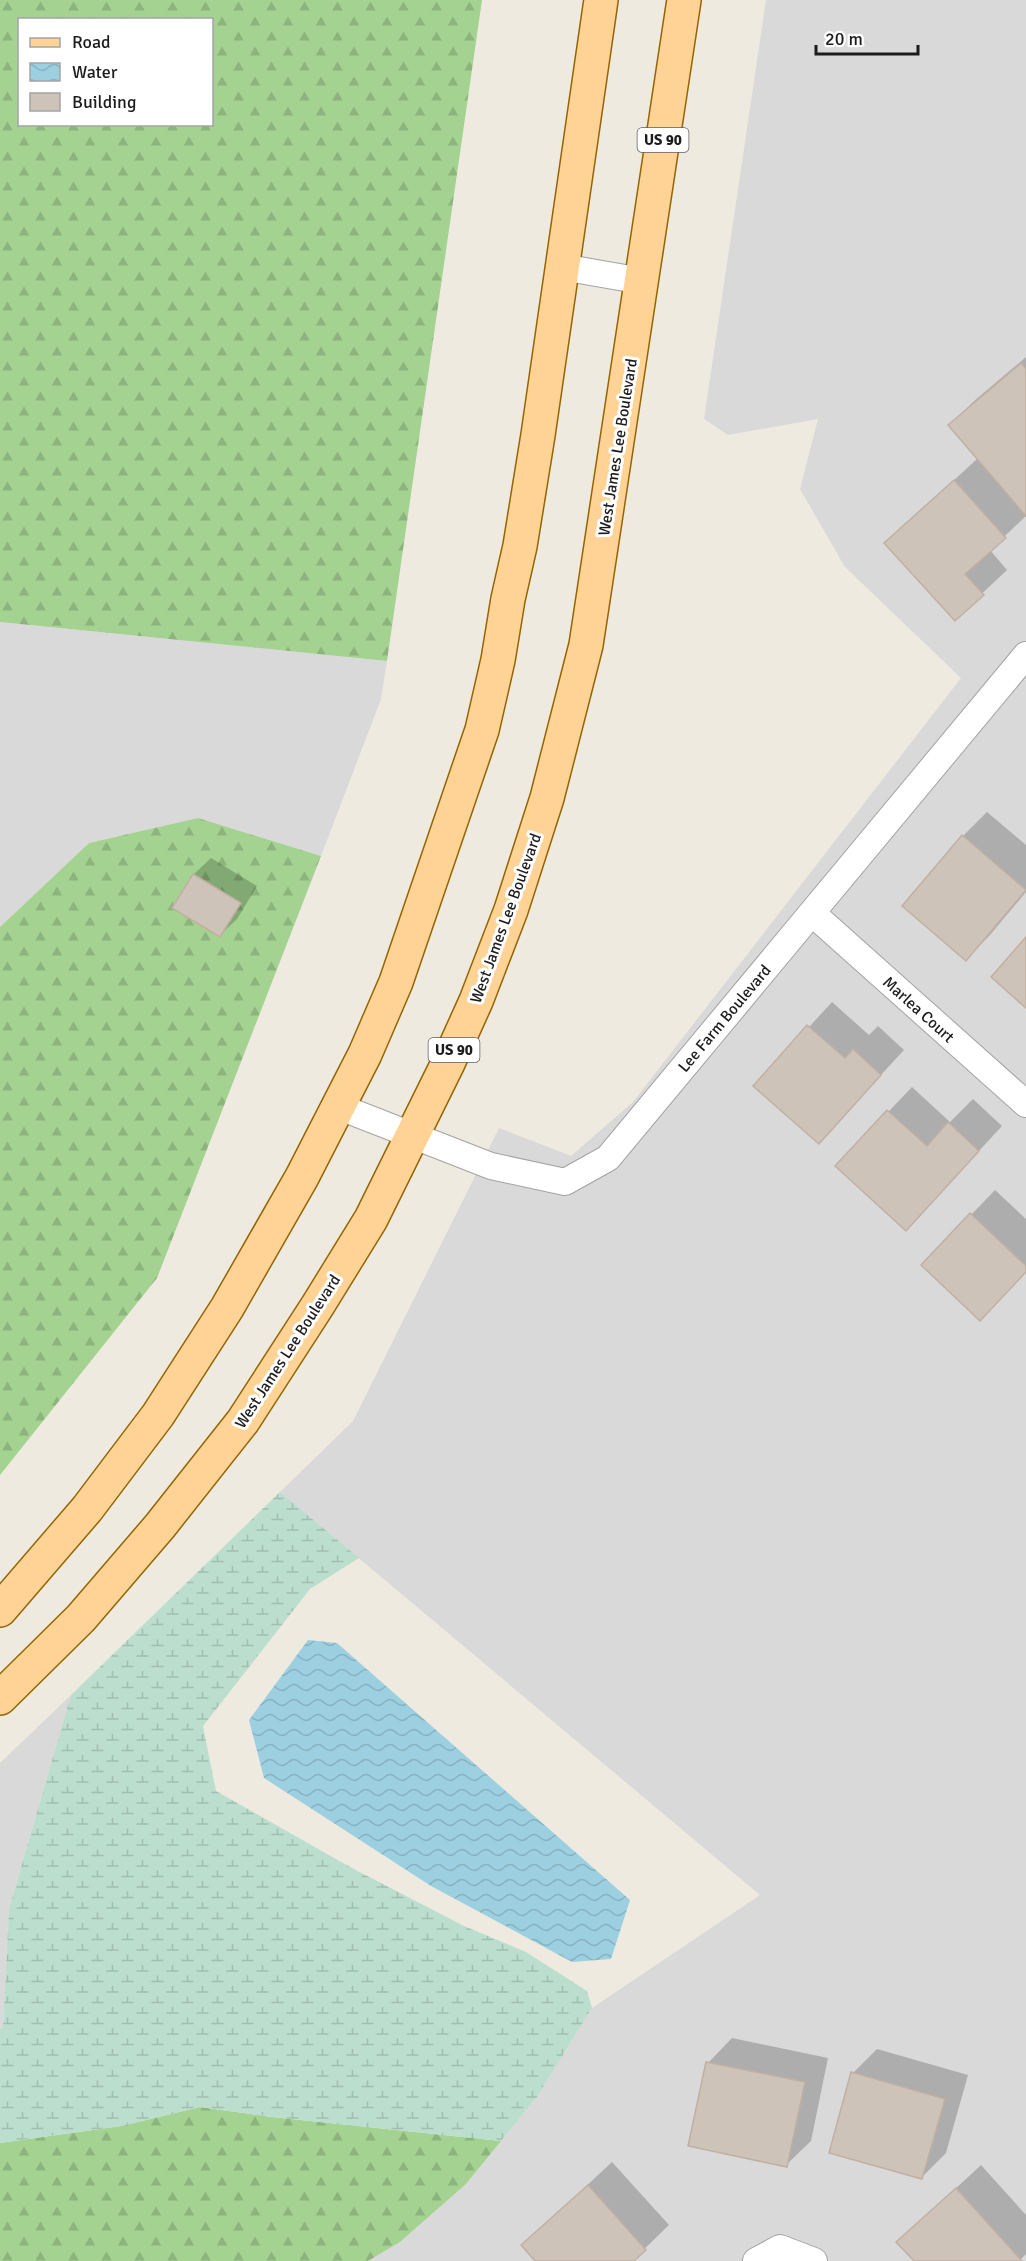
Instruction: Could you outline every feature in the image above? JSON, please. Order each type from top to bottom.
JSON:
[{"type":"main road","points":[[0,1610],[87,1509],[158,1415],[227,1308],[281,1216],[365,1054],[396,982],[482,730],[520,546],[601,0]]},
{"type":"main road","name":"West James Lee Boulevard","points":[[0,1698],[81,1618],[160,1526],[243,1421],[371,1219],[476,1001],[511,910],[547,798],[586,645],[684,0]]},
{"type":"street","points":[[562,267],[642,281]]},
{"type":"street","name":"Lee Farm Boulevard","points":[[338,1106],[492,1166],[565,1182],[608,1158],[1026,655]]},
{"type":"street","name":"Marlea Court","points":[[812,913],[1026,1104]]},
{"type":"street","points":[[756,2261],[780,2248],[814,2261]]},
{"type":"shaded area","points":[[766,0],[1026,0],[1026,2261],[368,2261],[400,2242],[466,2184],[537,2097],[592,2008],[760,1895],[280,1492],[353,1421],[499,1128],[571,1156],[633,1102],[961,678],[845,567],[800,489],[818,419],[728,435],[704,419]]},
{"type":"shaded area","points":[[0,622],[387,661],[381,699],[321,856],[198,818],[89,843],[0,927]]},
{"type":"shaded area","points":[[71,1695],[9,1909],[3,2027],[0,2029],[0,1763]]},
{"type":"green space","points":[[0,0],[482,0],[387,661],[0,622]]},
{"type":"green space","points":[[198,818],[321,856],[157,1278],[0,1475],[0,927],[89,843]]},
{"type":"green space","points":[[280,1492],[359,1558],[310,1589],[203,1726],[216,1791],[350,1867],[464,1926],[526,1952],[587,1991],[592,2008],[537,2097],[501,2141],[272,2117],[200,2107],[121,2126],[0,2143],[0,2029],[3,2027],[9,1909],[71,1695]]},
{"type":"green space","points":[[200,2107],[272,2117],[501,2141],[466,2184],[400,2242],[368,2261],[0,2261],[0,2143],[121,2126]]},
{"type":"water","points":[[308,1640],[337,1643],[630,1900],[611,1959],[572,1962],[431,1886],[264,1778],[249,1720]]},
{"type":"building","points":[[1021,363],[1026,369],[1026,516],[948,425]]},
{"type":"building","points":[[954,480],[1006,538],[965,574],[984,595],[955,621],[884,543]]},
{"type":"building","points":[[962,835],[1026,890],[966,961],[902,906]]},
{"type":"building","points":[[193,874],[241,903],[220,937],[172,908]]},
{"type":"building","points":[[1026,937],[1026,1008],[991,977]]},
{"type":"building","points":[[807,1025],[845,1058],[853,1049],[881,1075],[819,1144],[753,1086]]},
{"type":"building","points":[[887,1110],[927,1146],[948,1122],[979,1151],[906,1231],[835,1166]]},
{"type":"building","points":[[970,1213],[1026,1266],[1026,1272],[980,1321],[921,1265]]},
{"type":"building","points":[[706,2062],[805,2082],[787,2167],[688,2146]]},
{"type":"building","points":[[851,2072],[945,2099],[922,2179],[829,2153]]},
{"type":"building","points":[[588,2185],[646,2250],[634,2261],[535,2261],[521,2245]]},
{"type":"building","points":[[956,2188],[1022,2261],[914,2261],[896,2242]]}]
